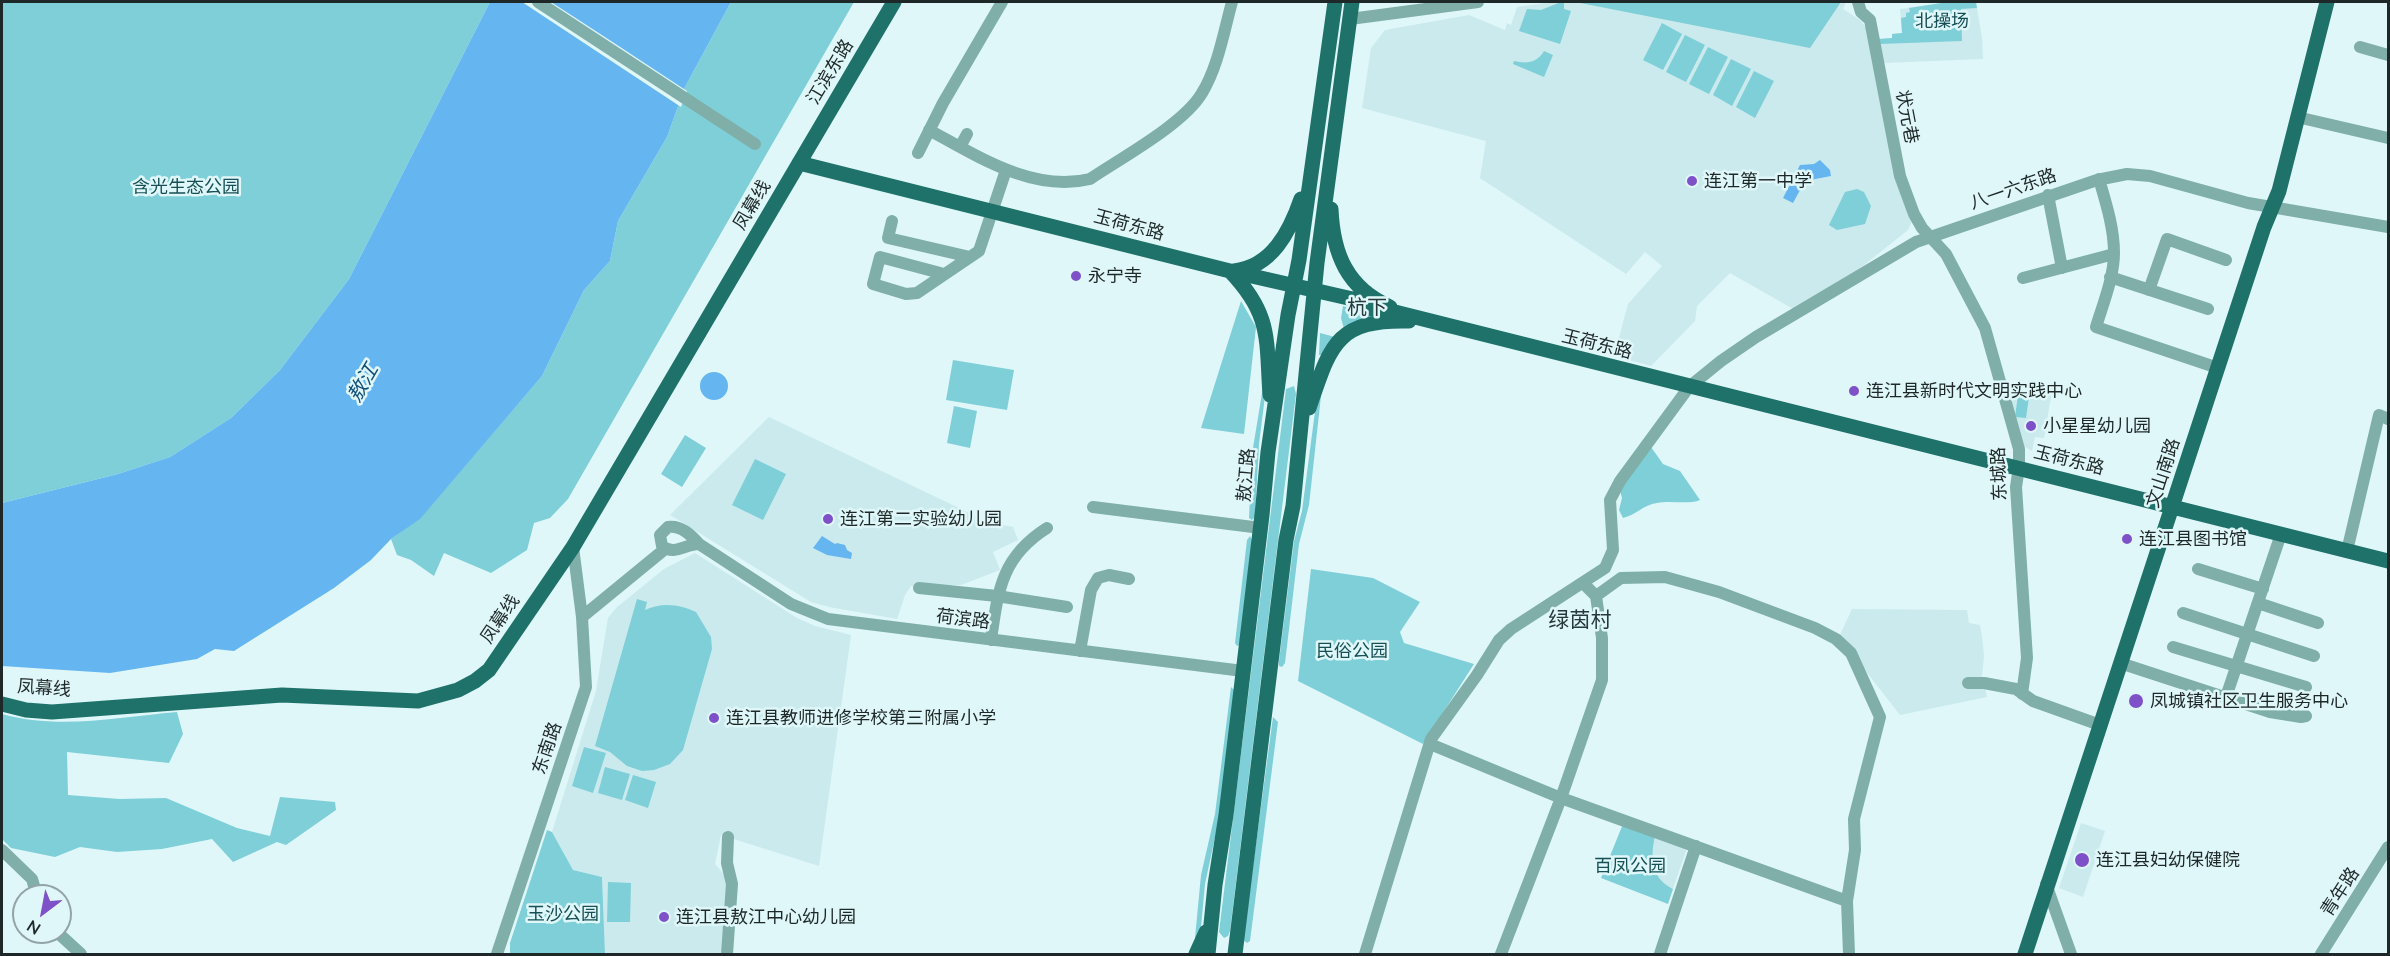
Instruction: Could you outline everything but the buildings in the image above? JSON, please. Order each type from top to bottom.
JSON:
[{"type":"main road","name":"江滨东路","points":[[799,163],[894,2]]},
{"type":"main road","name":"敖江路","points":[[1209,948],[1272,421],[1335,2]]},
{"type":"main road","points":[[1209,948],[1237,952],[1286,540],[1293,506],[1329,173],[1352,2]]},
{"type":"main road","name":"文山南路","points":[[2025,954],[2046,884],[2278,191],[2327,2]]},
{"type":"main road","name":"玉荷东路","points":[[799,163],[1230,271],[1315,290],[1361,296]]},
{"type":"main road","name":"凤幕线","points":[[2,704],[26,710],[52,712],[282,695],[418,701],[458,690],[489,670],[573,547],[799,163]]},
{"type":"main road","points":[[1272,421],[1264,324],[1254,301],[1230,271],[1250,267],[1264,260],[1282,241],[1292,225],[1311,171]]},
{"type":"main road","points":[[1329,173],[1331,224],[1336,250],[1361,296],[1401,312],[1436,322]]},
{"type":"main road","points":[[1302,427],[1325,360],[1336,342],[1349,330],[1392,321],[1436,322]]},
{"type":"main road","name":"玉荷东路","points":[[1436,322],[2388,561]]},
{"type":"main road","points":[[1278,380],[1290,369],[1298,370],[1305,386]]},
{"type":"main road","points":[[1196,954],[1212,915]]},
{"type":"street","points":[[538,2],[754,144]]},
{"type":"street","points":[[918,153],[928,130],[1002,2]]},
{"type":"street","points":[[928,130],[1006,170],[1057,183],[1073,183],[1090,179],[1185,115],[1203,93],[1232,2]]},
{"type":"street","points":[[1350,19],[1478,2]]},
{"type":"street","name":"状元巷","points":[[1858,2],[1861,12],[1870,20],[1900,176],[1918,222],[1931,237]]},
{"type":"street","points":[[2360,47],[2388,55]]},
{"type":"street","points":[[2297,117],[2387,134]]},
{"type":"street","points":[[960,147],[967,134]]},
{"type":"street","points":[[944,274],[880,257],[873,284],[906,294],[917,292],[979,251],[1006,170]]},
{"type":"street","name":"八一六东路","points":[[1583,583],[1605,568],[1610,561],[1614,539],[1610,500],[1620,481],[1689,387],[1756,337],[1916,242],[2048,195],[2099,179],[2127,174],[2150,176],[2248,203],[2388,227]]},
{"type":"street","points":[[2099,179],[2109,216],[2114,254],[2096,327],[2218,368]]},
{"type":"street","points":[[2048,195],[2062,268]]},
{"type":"street","points":[[892,221],[888,238],[970,257]]},
{"type":"street","points":[[1916,242],[1918,222]]},
{"type":"street","name":"东城路","points":[[1931,237],[1946,254],[1985,328],[2019,449],[2016,487],[2027,658],[2022,694]]},
{"type":"street","points":[[2148,290],[2167,239],[2226,260]]},
{"type":"street","points":[[925,269],[930,248]]},
{"type":"street","points":[[2023,278],[2114,254]]},
{"type":"street","points":[[2110,277],[2208,309]]},
{"type":"street","points":[[2347,551],[2379,415],[2388,419]]},
{"type":"street","points":[[1093,507],[1261,528]]},
{"type":"street","name":"荷滨路","points":[[665,549],[660,535],[664,529],[672,526],[686,532],[699,544],[791,604],[813,615],[851,623],[1243,671]]},
{"type":"street","points":[[991,640],[998,596],[1010,561],[1047,528]]},
{"type":"street","points":[[2226,697],[2281,534]]},
{"type":"street","points":[[582,617],[665,549],[674,551],[687,545],[699,544]]},
{"type":"street","name":"东南路","points":[[497,954],[586,687],[582,617],[573,547]]},
{"type":"street","points":[[2198,569],[2263,589]]},
{"type":"street","points":[[1080,651],[1091,590],[1098,578],[1109,575],[1130,579]]},
{"type":"street","points":[[1596,596],[1621,578],[1665,577],[1719,592],[1815,628],[1836,639],[1851,653],[1880,717],[1854,819],[1855,850],[1847,901],[1849,954]]},
{"type":"street","points":[[1365,954],[1431,739],[1478,675],[1499,640],[1511,629],[1583,583],[1596,596],[1602,638],[1602,680],[1561,798],[1502,954]]},
{"type":"street","points":[[919,588],[998,596],[1067,607]]},
{"type":"street","points":[[2258,603],[2318,623]]},
{"type":"street","points":[[2183,612],[2313,656]]},
{"type":"street","points":[[2173,647],[2306,687]]},
{"type":"street","points":[[2120,663],[2270,712],[2306,716]]},
{"type":"street","points":[[1968,683],[1984,683],[2016,689],[2033,701],[2100,725]]},
{"type":"street","points":[[1430,744],[1561,798],[1847,901]]},
{"type":"street","points":[[727,954],[732,884],[727,863],[728,837]]},
{"type":"street","points":[[1660,954],[1696,846]]},
{"type":"street","name":"青年路","points":[[2321,954],[2388,847]]},
{"type":"street","points":[[2,850],[32,879],[33,884]]},
{"type":"street","points":[[2046,884],[2071,954]]},
{"type":"shaded area","name":"连江第一中学","points":[[1552,2],[1846,2],[1843,9],[1860,20],[1867,29],[1912,221],[1908,230],[1863,266],[1795,310],[1730,273],[1697,306],[1695,321],[1651,366],[1614,356],[1628,304],[1662,266],[1645,252],[1626,274],[1480,178],[1486,141],[1362,108],[1371,48],[1385,30],[1469,15],[1505,30],[1507,23],[1511,25],[1517,7]]},
{"type":"shaded area","points":[[1948,2],[1976,2],[1983,59],[1883,63],[1879,39],[1892,38],[1892,34],[1902,33],[1900,9]]},
{"type":"shaded area","name":"小星星幼儿园","points":[[2031,388],[2052,391],[2044,438],[2035,437],[2032,451],[2020,444],[2008,392],[2030,394]]},
{"type":"shaded area","name":"连江第二实验幼儿园","points":[[769,417],[988,522],[1013,527],[1018,540],[993,552],[1000,570],[961,585],[911,586],[905,595],[897,619],[811,602],[670,515]]},
{"type":"shaded area","name":"连江县教师进修学校第三附属小学","points":[[695,553],[797,618],[815,626],[851,635],[819,866],[721,835],[715,864],[728,879],[723,954],[605,954],[602,877],[573,870],[552,832],[596,691],[608,618],[616,608],[664,569]]},
{"type":"shaded area","points":[[1852,609],[1967,610],[1969,623],[1980,625],[1984,656],[1982,676],[1987,697],[1900,715],[1851,652],[1838,639]]},
{"type":"shaded area","name":"连江县妇幼保健院","points":[[2081,823],[2105,831],[2083,897],[2059,888]]},
{"type":"shaded area","points":[[1655,836],[1687,848],[1673,889],[1662,884],[1654,867],[1651,852]]},
{"type":"green space","name":"含光生态公园","points":[[2,2],[490,2],[349,279],[280,370],[231,418],[170,457],[118,474],[2,503]]},
{"type":"green space","points":[[731,2],[854,2],[568,499],[550,518],[534,523],[527,550],[491,573],[444,553],[434,576],[411,560],[397,555],[391,539],[420,518],[542,376],[584,290],[610,261],[618,221],[667,137],[685,87]]},
{"type":"green space","points":[[1564,2],[1564,9],[1571,11],[1560,44],[1519,31],[1527,9],[1541,10]]},
{"type":"green space","points":[[1575,2],[1841,2],[1810,48]]},
{"type":"green space","name":"北操场","points":[[1948,2],[1976,2],[1977,8],[1961,9],[1962,41],[1880,44],[1879,39],[1892,38],[1892,34],[1902,33],[1901,18],[1906,17],[1906,13],[1910,12],[1909,8]]},
{"type":"green space","points":[[1662,23],[1682,34],[1663,70],[1643,60]]},
{"type":"green space","points":[[1685,35],[1705,45],[1686,82],[1666,72]]},
{"type":"green space","points":[[1708,47],[1728,57],[1709,94],[1689,84]]},
{"type":"green space","points":[[1544,51],[1553,55],[1544,77],[1513,64],[1514,61],[1535,60]]},
{"type":"green space","points":[[1731,59],[1751,69],[1732,106],[1713,95]]},
{"type":"green space","points":[[1754,71],[1774,81],[1755,118],[1736,107]]},
{"type":"green space","points":[[1857,189],[1864,192],[1871,206],[1865,224],[1837,230],[1829,225],[1845,192]]},
{"type":"green space","points":[[1241,301],[1256,327],[1244,434],[1201,428]]},
{"type":"green space","points":[[1343,306],[1371,315],[1371,318],[1344,329],[1341,318]]},
{"type":"green space","points":[[1320,333],[1335,337],[1324,355],[1319,355]]},
{"type":"green space","points":[[953,360],[1014,370],[1007,410],[946,400]]},
{"type":"green space","points":[[1294,386],[1296,394],[1230,931],[1224,938],[1219,932],[1286,389]]},
{"type":"green space","points":[[1263,387],[1266,388],[1259,444],[1255,517],[1252,520],[1249,518],[1252,454]]},
{"type":"green space","points":[[1319,394],[1321,396],[1309,505],[1299,544],[1285,663],[1282,667],[1279,666],[1279,661],[1294,541],[1302,511]]},
{"type":"green space","points":[[2018,395],[2029,397],[2026,418],[2015,417]]},
{"type":"green space","points":[[954,406],[977,411],[970,448],[947,443]]},
{"type":"green space","points":[[685,435],[706,448],[682,487],[661,474]]},
{"type":"green space","points":[[1651,447],[1663,464],[1680,471],[1700,500],[1652,504],[1623,518],[1619,510],[1622,498],[1619,487]]},
{"type":"green space","points":[[755,459],[786,474],[763,520],[732,505]]},
{"type":"green space","points":[[1250,536],[1252,540],[1240,645],[1237,646],[1235,643],[1247,540]]},
{"type":"green space","name":"民俗公园","points":[[1311,569],[1373,578],[1420,602],[1400,632],[1404,643],[1474,664],[1423,744],[1298,681]]},
{"type":"green space","points":[[637,599],[647,602],[645,610],[670,605],[696,612],[711,637],[712,649],[683,750],[670,764],[654,770],[642,771],[627,766],[610,752],[595,746]]},
{"type":"green space","points":[[1231,687],[1234,690],[1220,814],[1205,884],[1200,938],[1195,938],[1201,875],[1215,814]]},
{"type":"green space","points":[[177,712],[183,734],[169,763],[67,752],[68,795],[120,799],[166,798],[237,828],[270,836],[280,797],[335,802],[336,810],[286,845],[277,842],[233,862],[212,839],[162,849],[117,852],[80,847],[55,857],[11,848],[2,839],[2,714],[23,719],[67,722]]},
{"type":"green space","points":[[1273,717],[1278,722],[1250,941],[1247,943],[1243,940]]},
{"type":"green space","points":[[584,747],[606,753],[593,793],[572,786]]},
{"type":"green space","points":[[605,767],[630,774],[622,800],[598,793]]},
{"type":"green space","points":[[633,775],[656,782],[648,808],[625,800]]},
{"type":"green space","name":"百凤公园","points":[[1623,824],[1655,836],[1653,860],[1656,873],[1673,889],[1668,904],[1601,878]]},
{"type":"green space","name":"玉沙公园","points":[[547,830],[552,832],[573,870],[602,877],[605,954],[510,954],[510,943]]},
{"type":"green space","points":[[608,882],[631,883],[630,922],[607,922]]},
{"type":"water","name":"敖江","points":[[490,2],[731,2],[685,87],[667,137],[618,221],[610,261],[584,290],[542,376],[420,519],[391,539],[371,560],[334,588],[234,651],[215,649],[197,659],[110,673],[2,666],[2,503],[118,474],[170,457],[231,418],[280,370],[349,279]]},
{"type":"water","points":[[1820,160],[1830,170],[1831,176],[1805,181],[1793,203],[1783,198],[1800,165],[1814,164]]},
{"type":"water","points":[[714,372],[724,376],[728,386],[724,396],[714,400],[704,396],[700,386],[704,376]]},
{"type":"water","points":[[822,536],[835,544],[845,545],[852,553],[851,559],[827,555],[813,548]]},
{"type":"pier","points":[[522,2],[551,2],[687,91],[681,107]]},
{"type":"place","name":"连江第一中学","points":[[1692,181]]},
{"type":"place","name":"永宁寺","points":[[1076,276]]},
{"type":"place","name":"连江县新时代文明实践中心","points":[[1854,391]]},
{"type":"place","name":"小星星幼儿园","points":[[2031,426]]},
{"type":"place","name":"连江第二实验幼儿园","points":[[828,519]]},
{"type":"place","name":"连江县图书馆","points":[[2127,539]]},
{"type":"place","name":"凤城镇社区卫生服务中心","points":[[2136,701]]},
{"type":"place","name":"连江县教师进修学校第三附属小学","points":[[714,718]]},
{"type":"place","name":"连江县妇幼保健院","points":[[2082,860]]},
{"type":"place","name":"连江县敖江中心幼儿园","points":[[664,917]]},
{"type":"district","name":"杭下","points":[[1367,308]]},
{"type":"district","name":"绿茵村","points":[[1580,620]]}]
